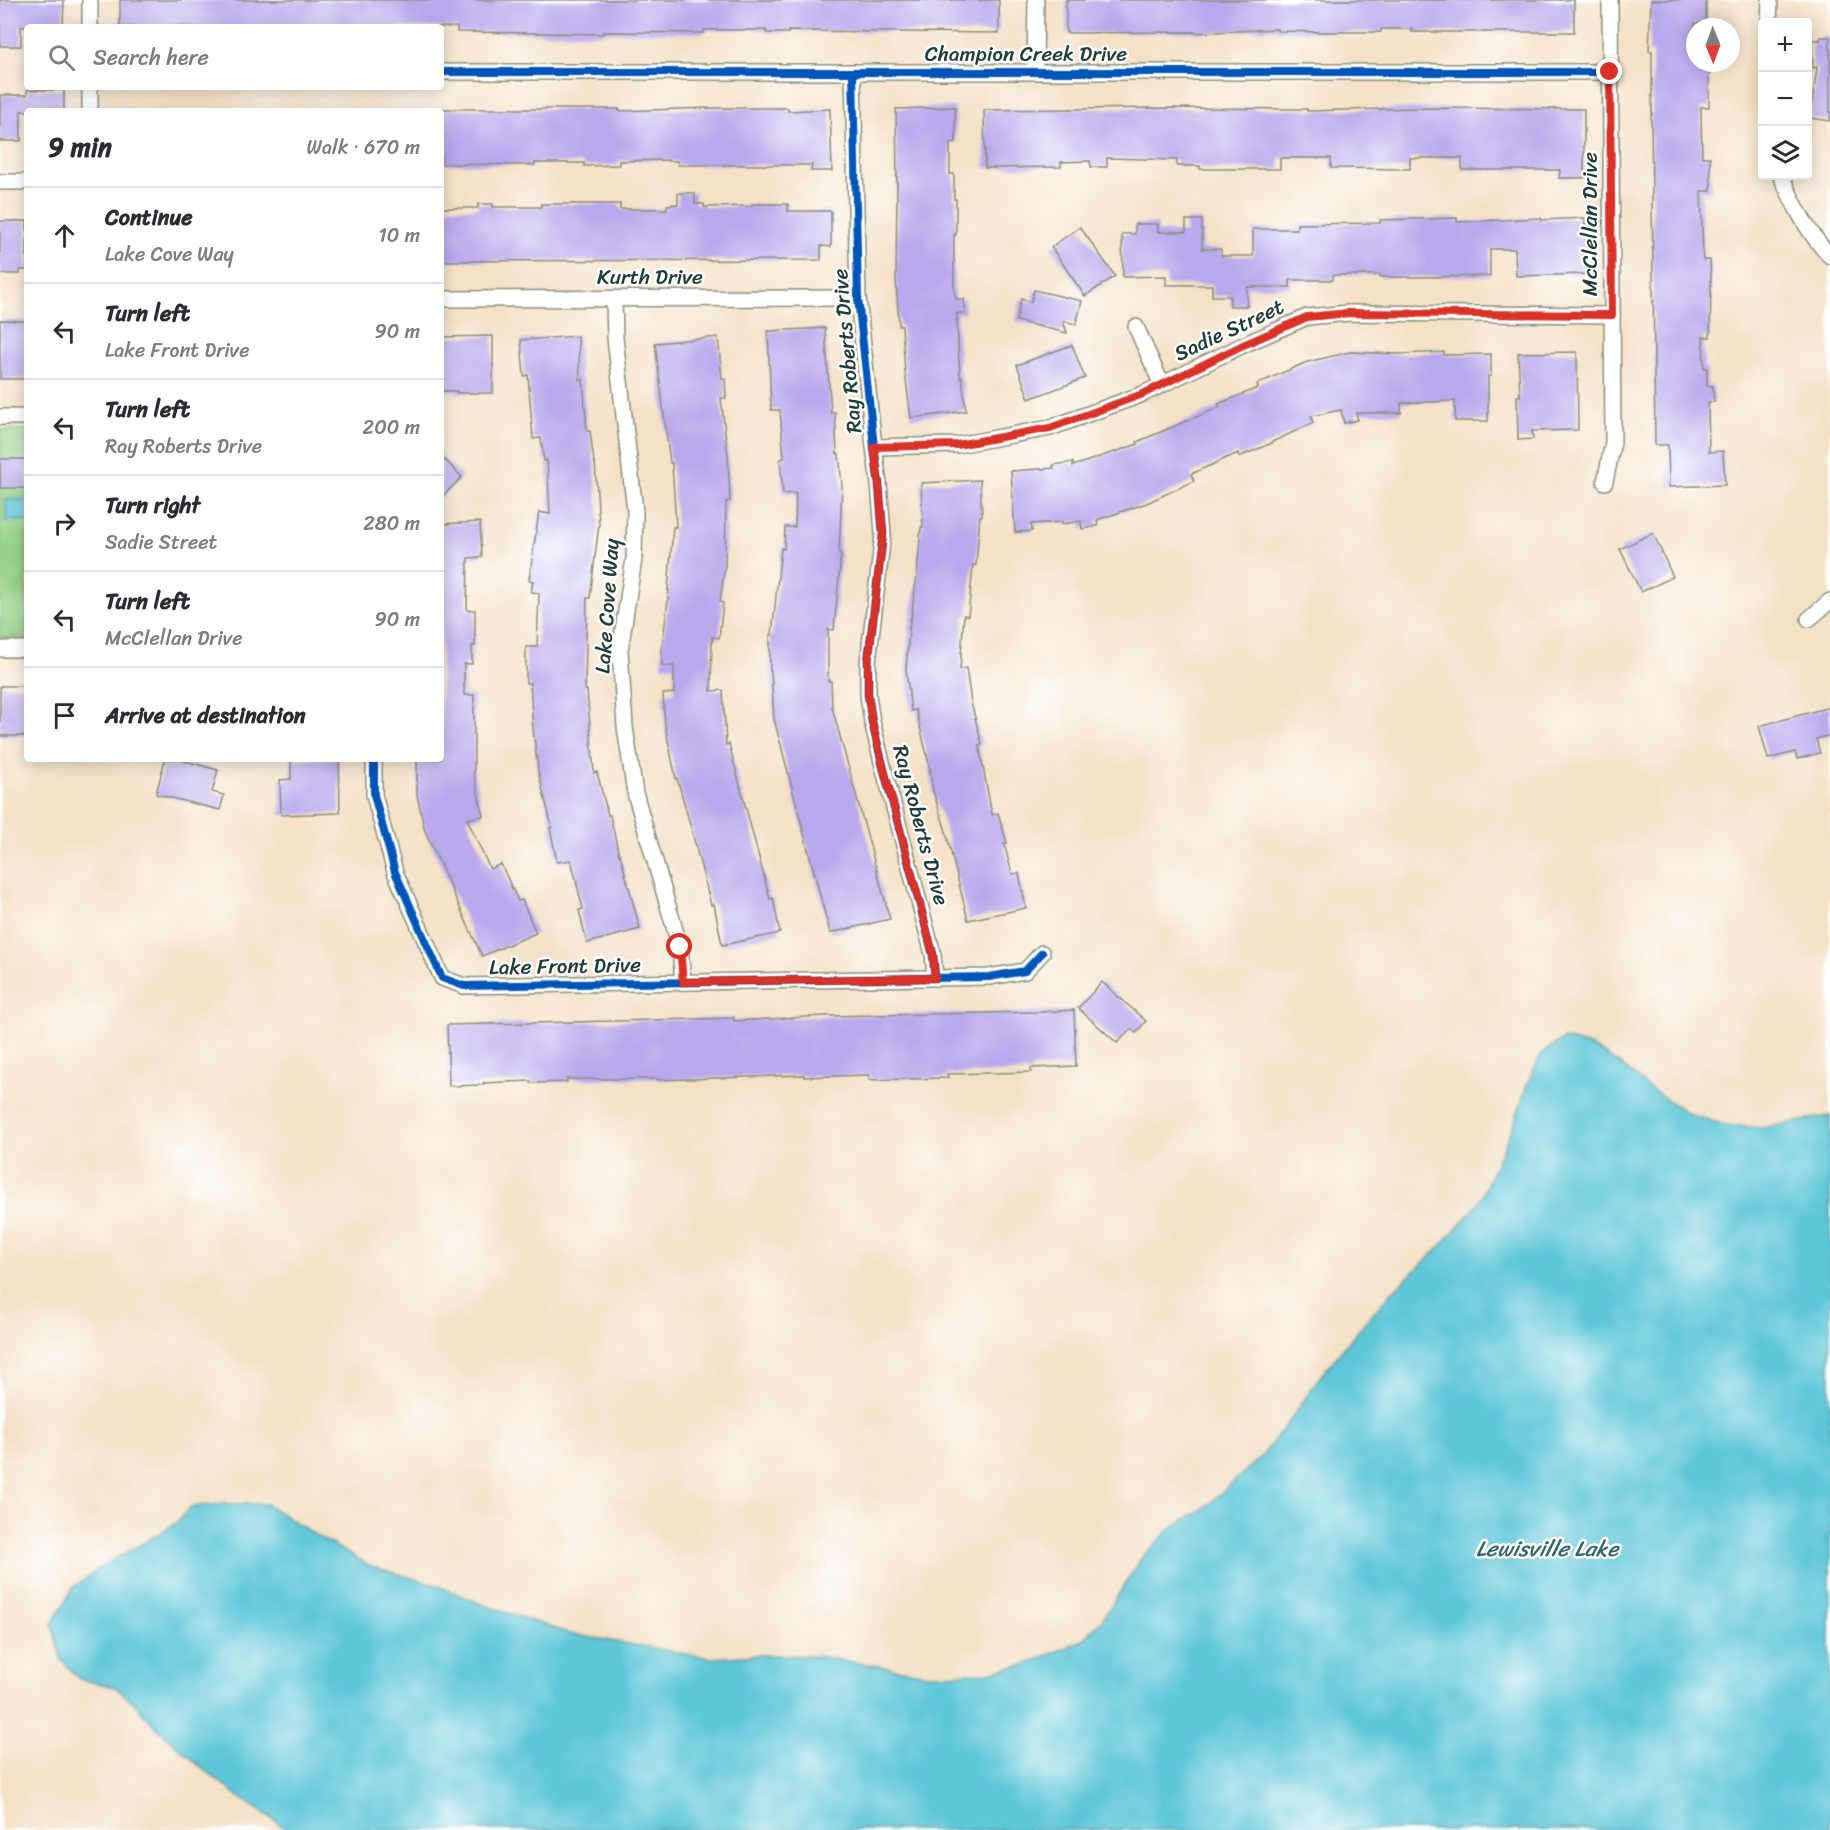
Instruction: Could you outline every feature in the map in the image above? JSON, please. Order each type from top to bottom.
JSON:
[{"type":"street","points":[[90,0],[90,24]]},
{"type":"street","points":[[1035,72],[1036,0]]},
{"type":"street","name":"McClellan Drive","points":[[1605,482],[1612,442],[1610,0]]},
{"type":"street","points":[[1769,18],[1770,0]]},
{"type":"street","name":"Champion Creek Drive","points":[[444,72],[1610,72]]},
{"type":"street","name":"Ray Roberts Drive","points":[[853,72],[858,298],[883,534],[868,662],[868,695],[874,732],[933,954],[935,978]]},
{"type":"street","points":[[90,90],[90,108]]},
{"type":"street","points":[[1783,180],[1799,215],[1820,246],[1830,256]]},
{"type":"street","points":[[0,182],[24,182]]},
{"type":"street","name":"Lake Cove Way","points":[[614,298],[615,338],[634,511],[634,559],[620,650],[625,727],[635,793],[680,947],[683,982]]},
{"type":"street","name":"Kurth Drive","points":[[444,299],[858,298]]},
{"type":"street","name":"Sadie Street","points":[[874,447],[957,445],[1050,428],[1143,394],[1307,317],[1349,313],[1612,315]]},
{"type":"street","points":[[1136,327],[1162,385]]},
{"type":"street","points":[[0,417],[24,417]]},
{"type":"street","points":[[1809,619],[1830,602]]},
{"type":"street","points":[[0,649],[24,649]]},
{"type":"street","name":"Lake Front Drive","points":[[374,762],[374,795],[395,872],[442,978],[464,986],[989,977],[1025,971],[1042,953]]},
{"type":"green space","points":[[0,430],[24,430],[24,639],[0,638]]},
{"type":"water","points":[[6,499],[24,499],[24,521],[6,521]]},
{"type":"water","name":"Lewisville Lake","points":[[1564,1039],[1593,1047],[1689,1114],[1725,1125],[1762,1128],[1830,1116],[1830,1830],[286,1830],[196,1763],[115,1687],[79,1679],[61,1659],[52,1624],[73,1588],[106,1564],[176,1523],[191,1507],[266,1504],[320,1538],[371,1566],[436,1585],[489,1607],[571,1634],[711,1658],[760,1655],[817,1656],[928,1674],[983,1673],[1028,1664],[1083,1640],[1102,1620],[1143,1556],[1174,1526],[1202,1510],[1261,1457],[1319,1378],[1352,1338],[1391,1293],[1439,1248],[1478,1204],[1514,1124],[1527,1084],[1542,1053]]},
{"type":"building","points":[[0,0],[64,0],[63,24],[24,24],[24,27],[21,27],[21,46],[0,46]]},
{"type":"building","points":[[120,0],[999,0],[999,33],[788,31],[788,33],[766,33],[766,30],[704,30],[704,33],[603,32],[603,34],[457,32],[457,27],[444,27],[444,24],[120,24]]},
{"type":"building","points":[[1066,0],[1574,0],[1574,32],[1412,32],[1412,29],[1381,29],[1381,32],[1324,32],[1277,31],[1277,29],[1194,33],[1066,33]]},
{"type":"building","points":[[1651,0],[1706,0],[1706,18],[1686,18],[1686,72],[1709,72],[1709,107],[1701,107],[1702,157],[1710,157],[1711,191],[1701,191],[1703,260],[1710,260],[1711,282],[1710,337],[1703,337],[1704,368],[1707,368],[1707,386],[1713,386],[1714,402],[1708,402],[1709,452],[1723,451],[1725,485],[1669,487],[1668,445],[1655,445],[1652,51],[1649,51]]},
{"type":"building","points":[[1821,37],[1830,37],[1830,121],[1812,118],[1817,67],[1813,68],[1812,40],[1820,40]]},
{"type":"building","points":[[27,90],[64,90],[64,108],[24,108],[24,111],[21,111],[21,141],[0,141],[0,95],[27,95]]},
{"type":"building","points":[[955,107],[956,142],[950,143],[950,174],[954,174],[954,199],[956,199],[954,287],[956,299],[964,299],[965,313],[957,313],[957,324],[960,378],[962,377],[966,411],[911,418],[902,326],[899,326],[896,279],[896,109]]},
{"type":"building","points":[[710,108],[788,108],[788,111],[830,109],[832,171],[811,171],[812,165],[678,165],[677,161],[668,160],[619,161],[619,165],[584,166],[584,163],[444,164],[444,109],[619,109],[619,111]]},
{"type":"building","points":[[1418,108],[1584,109],[1584,178],[1559,178],[1560,170],[1462,170],[1462,158],[1410,158],[1410,169],[1331,168],[1331,158],[1280,158],[1280,169],[1200,169],[1200,166],[1177,166],[1177,160],[1107,158],[1107,167],[1091,167],[1090,161],[1061,162],[1061,167],[985,168],[984,110],[1307,109],[1307,111]]},
{"type":"building","points":[[678,193],[695,193],[695,204],[704,204],[704,207],[788,204],[788,211],[831,211],[831,247],[821,246],[821,260],[444,261],[444,208],[478,208],[478,204],[493,204],[493,207],[541,207],[541,204],[620,204],[620,209],[667,209],[667,205],[678,204]]},
{"type":"building","points":[[1457,218],[1457,222],[1585,218],[1587,274],[1516,276],[1515,249],[1490,249],[1490,276],[1333,275],[1333,280],[1290,280],[1290,287],[1247,287],[1247,306],[1230,306],[1230,296],[1212,296],[1212,285],[1166,285],[1166,276],[1123,277],[1122,234],[1135,234],[1135,224],[1158,224],[1158,232],[1186,232],[1186,220],[1202,220],[1202,249],[1221,249],[1221,256],[1253,256],[1253,229],[1297,229],[1297,224],[1380,223],[1380,220]]},
{"type":"building","points":[[0,221],[24,221],[24,270],[20,270],[20,274],[0,274]]},
{"type":"building","points":[[1080,227],[1115,276],[1085,296],[1051,247]]},
{"type":"building","points":[[1034,290],[1082,301],[1076,324],[1063,321],[1067,333],[1016,321],[1021,299],[1031,302]]},
{"type":"building","points":[[0,320],[24,321],[24,379],[0,379]]},
{"type":"building","points":[[825,328],[831,413],[835,412],[837,454],[839,454],[842,486],[839,554],[841,554],[834,630],[828,629],[828,681],[831,681],[832,707],[890,919],[830,933],[774,719],[770,671],[770,635],[772,635],[781,548],[784,549],[785,527],[795,527],[796,493],[783,494],[780,459],[784,458],[780,410],[771,410],[768,331]]},
{"type":"building","points":[[493,336],[493,393],[444,391],[444,337]]},
{"type":"building","points":[[578,336],[580,380],[583,379],[587,431],[590,431],[595,462],[599,524],[590,598],[587,598],[585,690],[587,690],[594,773],[597,772],[608,815],[610,815],[640,929],[587,943],[579,910],[583,909],[571,860],[557,862],[550,828],[552,827],[538,771],[530,683],[526,683],[526,647],[537,647],[539,593],[531,592],[533,581],[529,580],[539,512],[550,514],[547,460],[544,461],[541,438],[533,439],[528,375],[524,376],[521,340]]},
{"type":"building","points":[[718,337],[722,379],[725,379],[726,398],[721,398],[728,456],[730,501],[726,502],[725,565],[720,602],[723,603],[719,638],[712,637],[711,691],[723,690],[726,745],[729,744],[770,899],[773,898],[780,933],[722,945],[714,904],[711,905],[676,779],[665,726],[663,694],[674,693],[674,666],[662,666],[662,649],[673,527],[676,527],[672,463],[670,463],[655,343]]},
{"type":"building","points":[[1072,345],[1085,378],[1029,399],[1017,365]]},
{"type":"building","points":[[1350,352],[1491,354],[1491,376],[1488,376],[1488,421],[1455,421],[1455,401],[1401,403],[1401,413],[1356,413],[1358,420],[1344,423],[1341,410],[1311,416],[1313,423],[1239,457],[1238,453],[1191,474],[1194,481],[1147,503],[1097,520],[1098,526],[1082,529],[1081,521],[1062,524],[1062,522],[1031,524],[1032,531],[1015,532],[1011,471],[1054,468],[1053,465],[1073,462],[1073,466],[1138,444],[1137,442],[1220,407],[1218,404],[1258,388],[1257,384],[1307,362]]},
{"type":"building","points":[[1577,352],[1578,430],[1532,431],[1533,439],[1518,440],[1517,396],[1520,396],[1518,353]]},
{"type":"building","points":[[0,459],[24,459],[24,488],[0,488]]},
{"type":"building","points":[[444,459],[462,477],[444,495]]},
{"type":"building","points":[[980,480],[982,516],[980,516],[976,565],[973,565],[968,616],[964,615],[960,669],[966,668],[971,702],[982,745],[979,745],[992,815],[998,813],[1007,843],[1004,843],[1012,874],[1019,873],[1026,908],[968,920],[945,828],[933,791],[916,710],[911,711],[906,669],[921,527],[923,527],[921,483]]},
{"type":"building","points":[[480,522],[482,557],[468,558],[467,610],[475,610],[475,646],[472,646],[472,664],[464,664],[464,695],[474,695],[474,774],[483,816],[467,819],[490,869],[501,864],[518,901],[522,900],[536,933],[482,956],[425,831],[417,795],[417,762],[444,762],[444,524]]},
{"type":"building","points":[[1653,533],[1673,577],[1641,592],[1620,549]]},
{"type":"building","points":[[0,686],[24,686],[24,736],[0,736]]},
{"type":"building","points":[[1830,707],[1830,735],[1816,739],[1820,753],[1797,759],[1795,752],[1768,759],[1759,726]]},
{"type":"building","points":[[164,762],[188,762],[218,770],[212,792],[224,795],[220,810],[156,794]]},
{"type":"building","points":[[291,762],[339,762],[340,813],[281,815],[280,780],[291,779]]},
{"type":"building","points":[[1102,982],[1146,1021],[1136,1033],[1131,1029],[1117,1043],[1078,1008]]},
{"type":"building","points":[[1074,1010],[1076,1066],[1031,1068],[1031,1072],[947,1074],[948,1078],[869,1080],[869,1075],[658,1080],[567,1079],[567,1082],[531,1083],[531,1081],[449,1086],[447,1025],[734,1018],[734,1021],[825,1016]]},
{"type":"cycle path","points":[[444,72],[1610,72]]},
{"type":"cycle path","points":[[853,72],[858,298],[883,534],[868,662],[868,695],[884,770],[933,954],[935,978]]},
{"type":"cycle path","points":[[374,762],[374,795],[395,872],[442,978],[464,986],[989,977],[1025,971],[1042,953]]},
{"type":"route","points":[[680,947],[683,982],[935,978],[933,954],[884,770],[868,695],[868,662],[883,534],[874,447],[957,445],[1050,428],[1143,394],[1307,317],[1349,313],[1612,315],[1610,72]]}]
